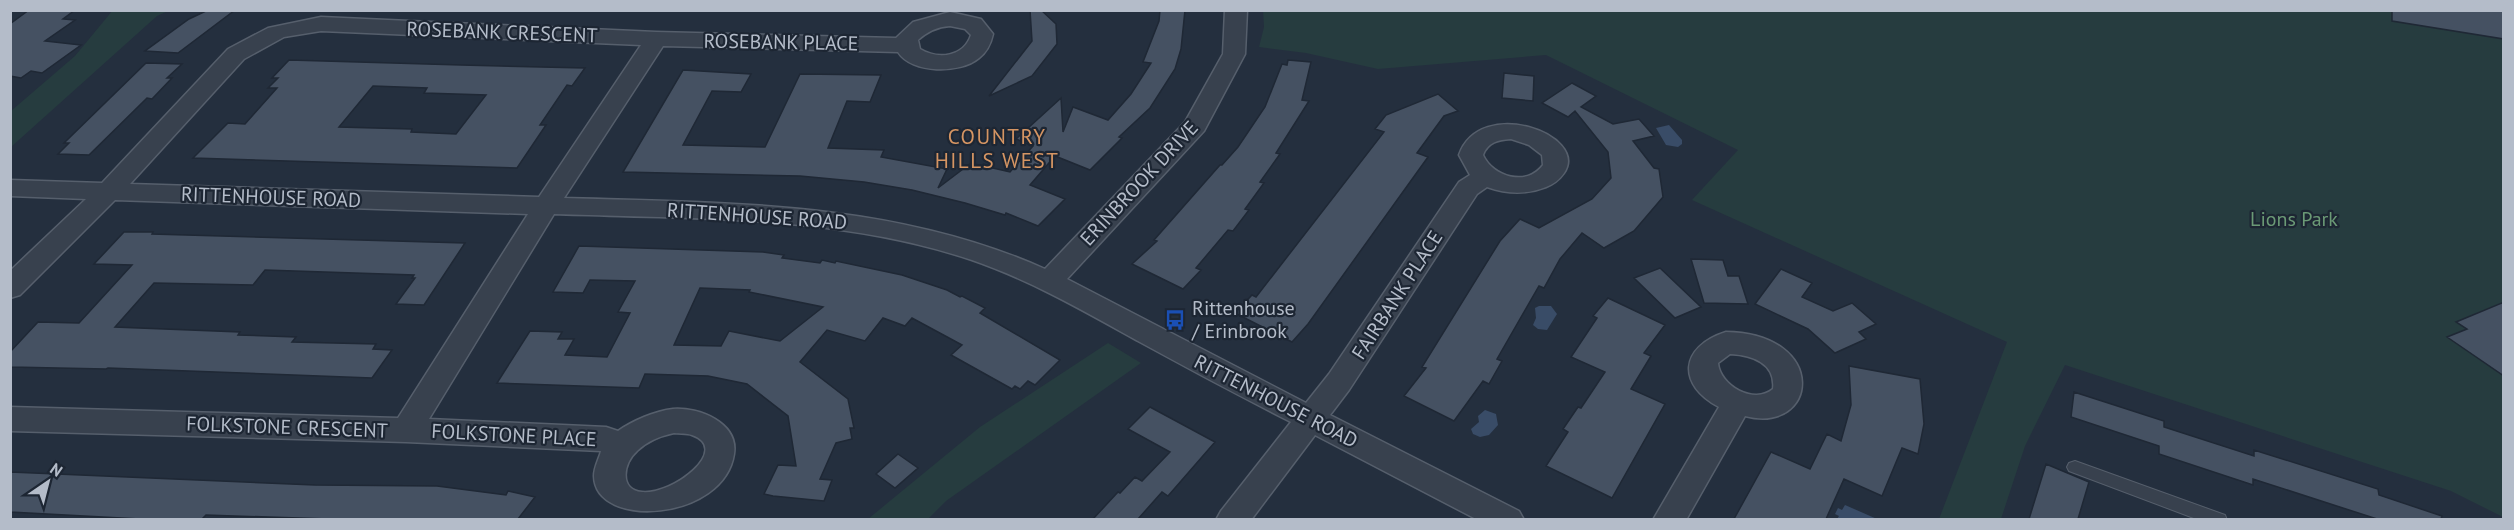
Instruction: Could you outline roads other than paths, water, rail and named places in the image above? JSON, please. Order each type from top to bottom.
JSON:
[{"type":"street","name":"ERINBROOK DRIVE","points":[[1049,282],[1195,126],[1234,54],[1236,10]]},
{"type":"street","name":"ROSEBANK CRESCENT","points":[[108,192],[236,54],[250,43],[283,28],[321,24],[656,39]]},
{"type":"street","name":"ROSEBANK PLACE","points":[[656,39],[906,45]]},
{"type":"street","points":[[547,205],[656,39]]},
{"type":"street","name":"FAIRBANK PLACE","points":[[1232,519],[1340,382],[1468,188],[1486,176]]},
{"type":"street","name":"RITTENHOUSE ROAD","points":[[10,188],[771,213],[823,218],[905,231],[965,249],[1049,282],[1508,519]]},
{"type":"street","points":[[10,288],[108,192]]},
{"type":"street","name":"FOLKSTONE CRESCENT","points":[[10,419],[406,430],[547,205]]},
{"type":"street","points":[[1669,519],[1737,404]]},
{"type":"street","name":"FOLKSTONE PLACE","points":[[406,430],[606,439],[621,447]]},
{"type":"lane","points":[[2075,467],[2180,513],[2219,519]]},
{"type":"water","points":[[1669,125],[1682,140],[1682,144],[1678,147],[1666,145],[1656,128]]},
{"type":"water","points":[[1551,306],[1557,314],[1547,330],[1538,329],[1533,325],[1536,318],[1535,308]]},
{"type":"water","points":[[1485,410],[1496,414],[1498,425],[1489,435],[1480,437],[1473,434],[1471,429],[1479,422],[1478,416]]},
{"type":"water","points":[[1845,505],[1877,519],[1837,519],[1839,516],[1835,514],[1838,508],[1842,510]]},
{"type":"place","name":"Rittenhouse / Erinbrook","points":[[1175,320]]},
{"type":"district","name":"COUNTRY HILLS WEST","points":[[997,149]]},
{"type":"park label","name":"Lions Park","points":[[2294,219]]}]
